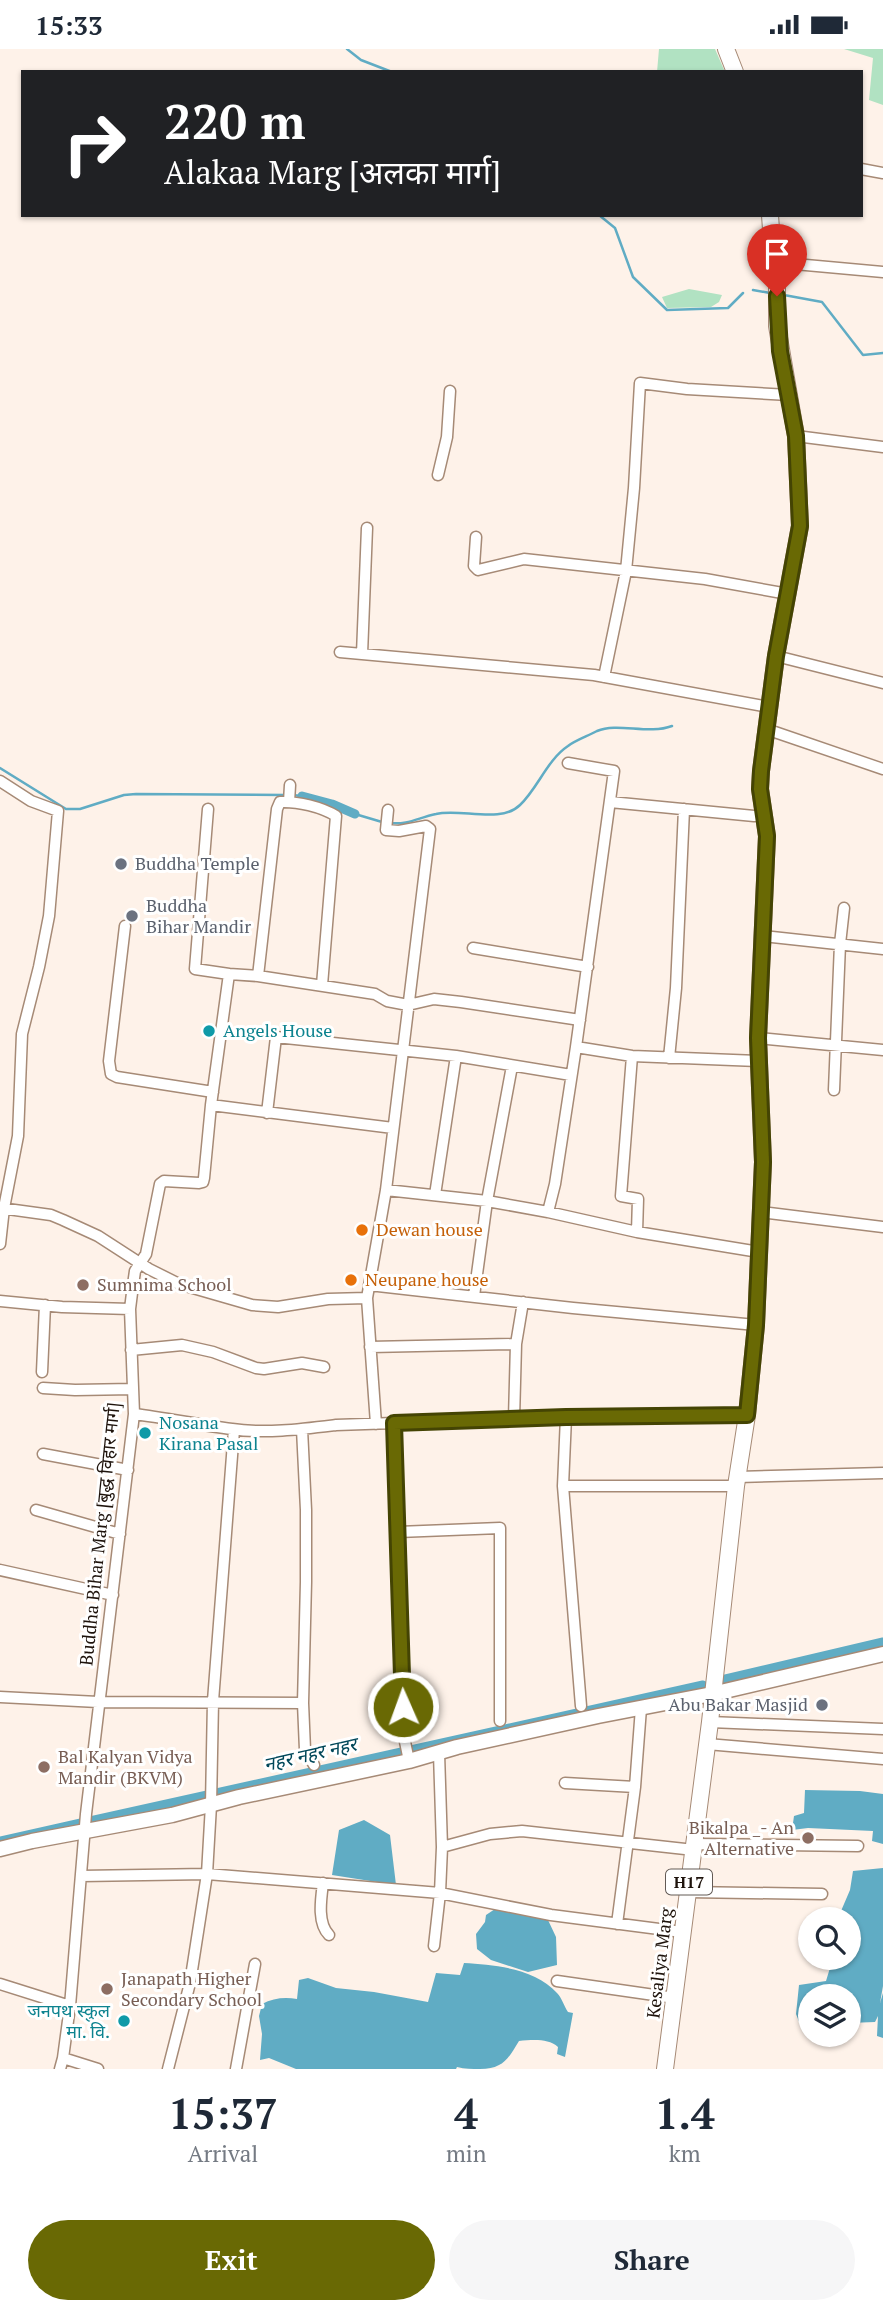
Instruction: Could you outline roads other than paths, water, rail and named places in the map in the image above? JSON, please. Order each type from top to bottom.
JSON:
[{"type":"main road","points":[[726,49],[734,70]]},
{"type":"main road","name":"H17","points":[[712,1694],[756,1325],[763,1162],[758,1038],[767,836],[760,789],[761,771],[776,656],[800,526],[796,436],[780,351],[770,217]]},
{"type":"main road","name":"Kesaliya Marg","points":[[665,2069],[712,1694]]},
{"type":"street","points":[[863,169],[883,173]]},
{"type":"street","points":[[773,258],[795,264],[883,272]]},
{"type":"street","points":[[604,677],[626,571],[640,383],[687,389],[789,395]]},
{"type":"street","points":[[438,475],[447,437],[450,391]]},
{"type":"street","points":[[796,436],[883,447]]},
{"type":"street","points":[[362,654],[367,528]]},
{"type":"street","points":[[476,537],[474,566],[478,570],[524,559],[705,579],[788,594]]},
{"type":"street","points":[[340,652],[604,677],[769,707]]},
{"type":"street","points":[[776,656],[883,684]]},
{"type":"street","points":[[766,729],[883,769]]},
{"type":"street","points":[[548,1212],[555,1184],[588,967],[614,771],[568,763]]},
{"type":"street","points":[[0,781],[31,801],[58,811],[49,916],[22,1034],[18,1136],[2,1208],[0,1244]]},
{"type":"street","points":[[289,801],[290,785]]},
{"type":"street","points":[[258,976],[276,809],[280,802],[289,801],[329,811],[336,816],[322,985]]},
{"type":"street","points":[[610,802],[765,815]]},
{"type":"street","points":[[208,809],[195,969],[376,994],[387,1001],[408,1005],[434,999],[580,1020]]},
{"type":"street","points":[[669,1059],[676,988],[684,809]]},
{"type":"street","points":[[376,1424],[367,1298],[386,1190],[430,829],[426,826],[399,831],[386,830],[388,810]]},
{"type":"street","points":[[834,1090],[844,908]]},
{"type":"street","points":[[125,926],[109,1061],[111,1075],[213,1092]]},
{"type":"street","points":[[763,936],[883,949]]},
{"type":"street","points":[[472,948],[588,967]]},
{"type":"street","name":"Buddha Bihar Marg [बुद्ध विहार मार्ग]","points":[[62,2063],[70,2005],[98,1702],[134,1414],[130,1310],[135,1271],[146,1255],[160,1184],[164,1181],[203,1182],[229,974]]},
{"type":"street","points":[[267,1113],[276,1037],[456,1056],[571,1075]]},
{"type":"street","points":[[758,1038],[883,1051]]},
{"type":"street","points":[[576,1047],[669,1059],[758,1061]]},
{"type":"street","points":[[435,1195],[456,1056]]},
{"type":"street","points":[[632,1056],[621,1196],[638,1199],[637,1232]]},
{"type":"street","points":[[474,1296],[487,1201],[512,1066]]},
{"type":"street","points":[[211,1105],[393,1128]]},
{"type":"street","points":[[386,1190],[487,1201],[637,1232],[759,1252]]},
{"type":"street","points":[[2,1208],[51,1215],[63,1220],[99,1236],[140,1262],[192,1289],[267,1307],[328,1299],[367,1298]]},
{"type":"street","points":[[761,1212],[883,1227]]},
{"type":"street","points":[[369,1285],[756,1325]]},
{"type":"street","points":[[0,1301],[130,1310]]},
{"type":"street","points":[[514,1419],[516,1344],[523,1302]]},
{"type":"street","points":[[41,1372],[46,1305]]},
{"type":"street","points":[[370,1347],[516,1344]]},
{"type":"street","points":[[131,1350],[181,1345],[212,1352],[256,1368],[302,1363],[324,1367]]},
{"type":"street","points":[[43,1388],[133,1389]]},
{"type":"street","points":[[134,1414],[234,1430],[566,1417],[747,1415]]},
{"type":"street","points":[[566,1417],[563,1486],[581,1706]]},
{"type":"street","points":[[394,1423],[407,1754]]},
{"type":"street","points":[[302,1429],[306,1570],[303,1703],[305,1750],[314,1765]]},
{"type":"street","points":[[168,2069],[190,1983],[207,1874],[213,1701],[234,1430]]},
{"type":"street","points":[[43,1454],[128,1470]]},
{"type":"street","points":[[563,1486],[883,1473]]},
{"type":"street","points":[[36,1510],[120,1534]]},
{"type":"street","points":[[398,1532],[500,1528],[500,1721]]},
{"type":"street","points":[[0,1570],[113,1595]]},
{"type":"street","points":[[0,1849],[172,1815],[211,1799],[305,1782],[407,1754],[439,1753],[883,1654]]},
{"type":"street","points":[[0,1696],[98,1702],[303,1703]]},
{"type":"street","points":[[617,1924],[635,1787],[640,1708]]},
{"type":"street","points":[[710,1722],[883,1729]]},
{"type":"street","points":[[707,1744],[883,1759]]},
{"type":"street","points":[[435,1946],[442,1847],[439,1753]]},
{"type":"street","points":[[565,1783],[635,1787]]},
{"type":"street","points":[[442,1847],[490,1834],[522,1831],[694,1847],[858,1846]]},
{"type":"street","points":[[81,1876],[207,1874],[440,1893],[551,1915],[682,1932]]},
{"type":"street","points":[[323,1883],[321,1916],[324,1930],[329,1935]]},
{"type":"street","points":[[688,1892],[822,1894]]},
{"type":"street","points":[[236,2069],[256,1964]]},
{"type":"street","points":[[557,1981],[675,1998]]},
{"type":"street","points":[[0,1983],[70,2005]]},
{"type":"street","points":[[62,2063],[97,2069]]},
{"type":"water","points":[[805,1790],[883,1794],[883,1844],[872,1841],[873,1831],[808,1828],[792,1830],[794,1816],[804,1813]]},
{"type":"water","points":[[364,1820],[390,1835],[396,1885],[332,1875],[339,1830]]},
{"type":"water","points":[[883,1868],[883,1986],[880,2003],[883,1993],[883,2038],[877,2036],[878,2016],[875,2022],[861,2023],[861,1984],[806,1984],[826,1981],[829,1970],[861,1970],[861,1907],[843,1907],[850,1890],[853,1871]]},
{"type":"water","points":[[495,1909],[548,1920],[556,1937],[557,1965],[528,1972],[491,1960],[477,1949],[476,1934],[485,1922],[486,1915]]},
{"type":"water","points":[[464,1963],[514,1969],[537,1978],[557,1993],[568,2012],[573,2013],[565,2057],[557,2054],[558,2047],[554,2044],[534,2040],[519,2041],[504,2062],[488,2069],[296,2069],[269,2058],[260,2060],[262,2034],[259,2016],[262,2004],[270,2000],[297,1999],[299,1980],[308,1978],[336,1988],[428,2002],[436,1973],[460,1975]]},
{"type":"waterway","points":[[347,49],[361,60],[387,70]]},
{"type":"waterway","points":[[601,217],[615,228],[633,277],[667,310],[728,308],[743,293]]},
{"type":"waterway","points":[[753,290],[770,293]]},
{"type":"waterway","points":[[784,295],[822,302],[863,355],[883,353]]},
{"type":"waterway","points":[[389,823],[408,822],[446,813],[491,815],[512,811],[526,798],[554,759],[575,742],[605,729],[653,729],[672,726]]},
{"type":"waterway","points":[[0,768],[66,809],[80,809],[124,795],[136,794],[285,795]]},
{"type":"waterway","points":[[292,795],[302,796]]},
{"type":"waterway","points":[[302,796],[355,814]]},
{"type":"waterway","points":[[355,814],[382,822]]},
{"type":"waterway","name":"नहर नहर नहर","points":[[717,1681],[883,1642]]},
{"type":"waterway","name":"नहर नहर नहर","points":[[90,1821],[703,1685]]},
{"type":"waterway","name":"नहर नहर नहर","points":[[0,1841],[81,1823]]},
{"type":"place","name":"Buddha Temple","points":[[121,864]]},
{"type":"place","name":"Buddha Bihar Mandir","points":[[132,916]]},
{"type":"place","name":"Angels House","points":[[209,1031]]},
{"type":"place","name":"Dewan house","points":[[362,1230]]},
{"type":"place","name":"Neupane house","points":[[351,1280]]},
{"type":"place","name":"Sumnima School","points":[[83,1285]]},
{"type":"place","name":"Nosana Kirana Pasal","points":[[145,1433]]},
{"type":"place","name":"Abu Bakar Masjid","points":[[822,1705]]},
{"type":"place","name":"Bal Kalyan Vidya Mandir (BKVM)","points":[[44,1767]]},
{"type":"place","name":"Bikalpa _- An Alternative","points":[[808,1838]]},
{"type":"place","name":"Janapath Higher Secondary School","points":[[107,1989]]},
{"type":"place","name":"जनपथ स्कुल मा. वि.","points":[[124,2021]]}]
